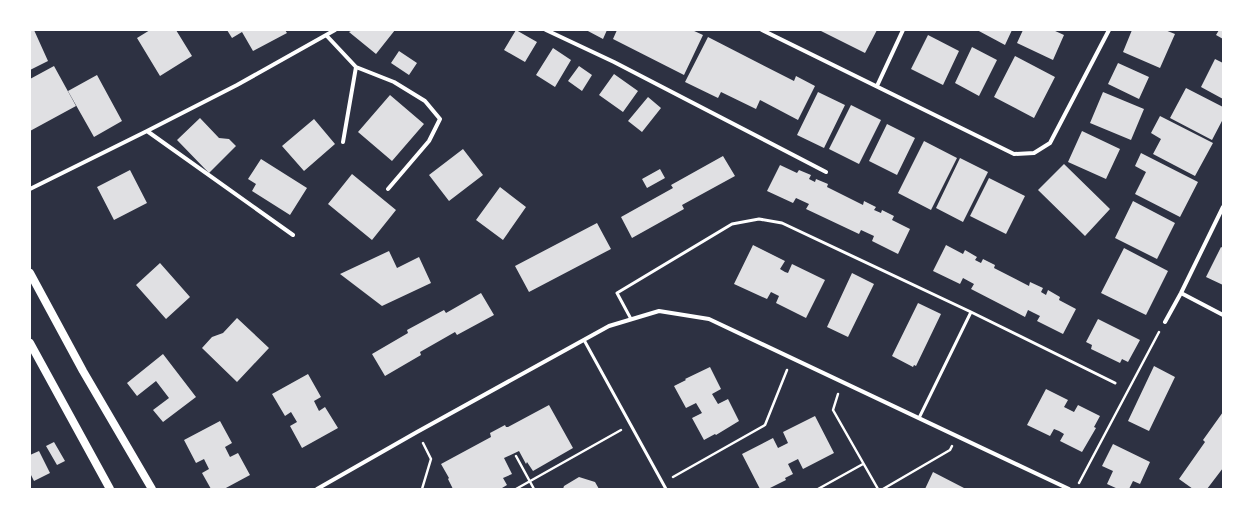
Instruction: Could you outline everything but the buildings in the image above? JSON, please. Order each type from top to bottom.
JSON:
[{"type":"main road","points":[[30,273],[83,371],[152,489]]},
{"type":"main road","points":[[30,343],[110,489]]},
{"type":"street","points":[[30,189],[237,85],[335,30]]},
{"type":"street","points":[[546,30],[614,62],[826,172]]},
{"type":"street","points":[[762,30],[1014,154],[1034,153],[1050,143],[1109,30]]},
{"type":"street","points":[[877,86],[903,30]]},
{"type":"street","points":[[326,35],[356,67],[394,82],[425,101],[440,119],[428,140],[388,188]]},
{"type":"street","points":[[343,142],[356,67]]},
{"type":"street","points":[[147,131],[293,235]]},
{"type":"street","points":[[1165,322],[1181,293],[1223,207]]},
{"type":"street","points":[[1181,293],[1223,315]]},
{"type":"street","points":[[317,489],[609,326],[660,310],[708,319],[1069,489]]},
{"type":"lane","points":[[631,319],[617,293],[732,224],[759,219],[782,223],[971,312],[1115,383]]},
{"type":"lane","points":[[919,418],[971,312]]},
{"type":"lane","points":[[584,340],[666,489]]},
{"type":"path","points":[[1076,489],[1165,322]]},
{"type":"path","points":[[662,483],[765,425],[792,358]]},
{"type":"path","points":[[842,382],[833,410],[878,489]]},
{"type":"path","points":[[516,489],[630,424]]},
{"type":"path","points":[[417,432],[431,459],[422,489]]},
{"type":"path","points":[[883,489],[950,450],[957,436]]},
{"type":"path","points":[[516,456],[534,489]]},
{"type":"path","points":[[818,489],[863,464]]}]
